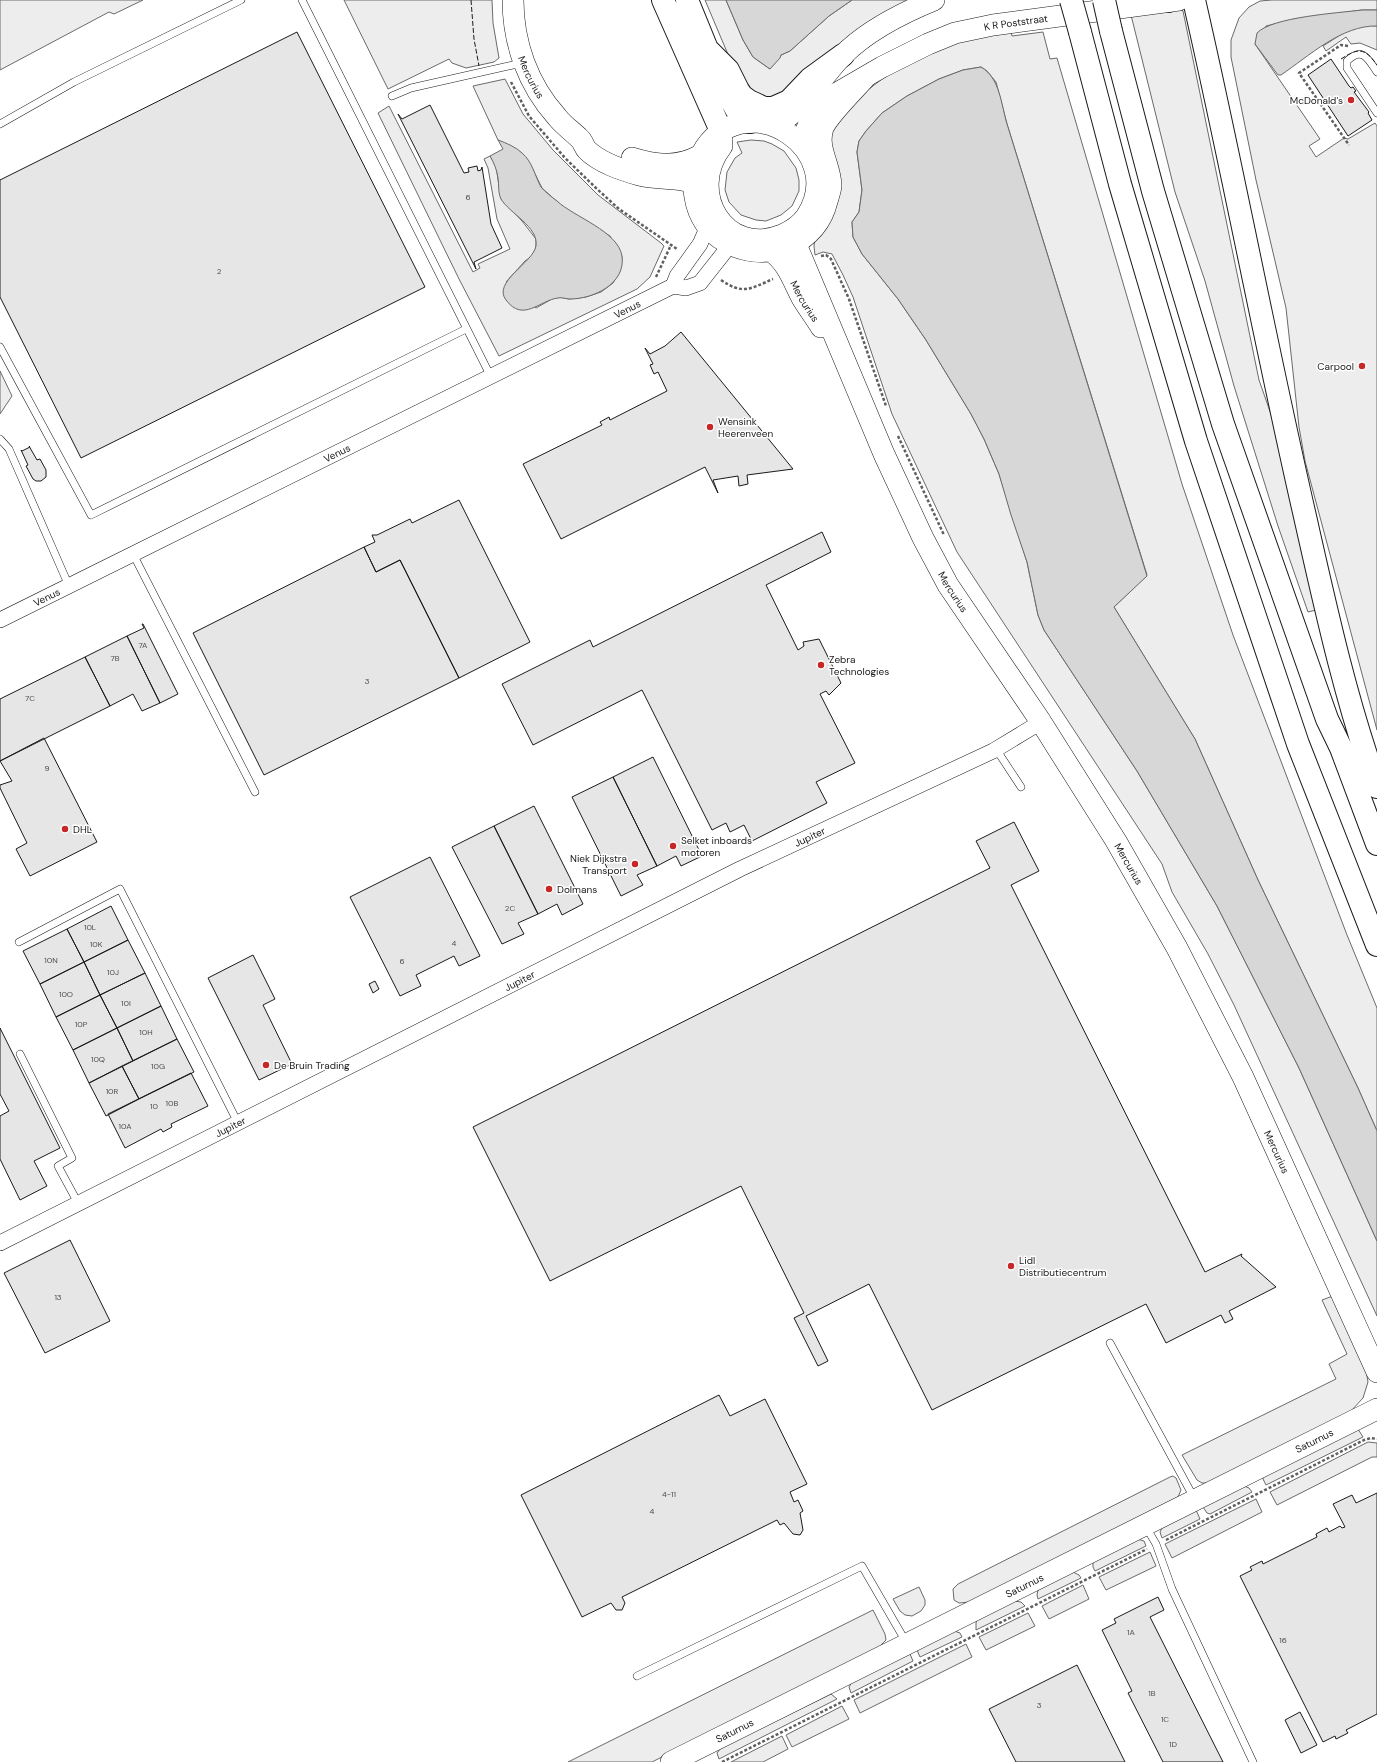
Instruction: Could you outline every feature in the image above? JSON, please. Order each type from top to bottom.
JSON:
[{"type":"highway","points":[[663,0],[721,131]]},
{"type":"highway","points":[[687,0],[707,49],[736,109],[750,122]]},
{"type":"highway","points":[[1072,0],[1120,184],[1196,441],[1298,744],[1377,945]]},
{"type":"highway","points":[[1104,0],[1153,191],[1223,424],[1327,720],[1340,748],[1377,844]]},
{"type":"highway","points":[[1194,0],[1272,371],[1336,651],[1377,787]]},
{"type":"highway","points":[[707,49],[728,70],[742,96],[764,108],[773,108],[789,101],[810,79],[843,55]]},
{"type":"main road","name":"Mercurius","points":[[513,0],[515,27],[524,62],[535,86],[557,117],[581,139],[586,150],[600,159],[620,168],[655,178],[701,187]]},
{"type":"main road","points":[[775,126],[795,111],[843,55],[870,34],[904,13],[934,0]]},
{"type":"main road","name":"K R Poststraat","points":[[804,146],[803,138],[808,126],[820,109],[832,96],[864,79],[882,67],[928,44],[968,30],[1001,23],[1172,0]]},
{"type":"main road","name":"K R Poststraat","points":[[799,232],[809,233],[818,221],[828,200],[831,188],[830,174],[823,154],[821,138],[824,127],[829,117],[864,79]]},
{"type":"main road","points":[[750,122],[775,126],[787,132],[804,146],[810,155],[816,172],[817,190],[812,205],[799,232],[780,250],[750,251],[735,240],[715,214],[694,172],[699,156],[710,141],[721,131],[728,127],[750,122]]},
{"type":"main road","points":[[721,131],[722,146],[716,154],[710,167],[707,182],[701,187],[697,207],[708,226],[718,237],[735,240],[772,238],[799,232]]},
{"type":"main road","name":"Mercurius","points":[[581,139],[593,141],[613,152],[656,164],[681,164],[699,156]]},
{"type":"main road","name":"Mercurius","points":[[799,232],[798,249],[884,454],[935,561],[948,584],[1041,722],[1116,841],[1177,948],[1243,1077],[1377,1372]]},
{"type":"main road","name":"Mercurius","points":[[771,251],[779,257],[789,271],[803,298],[850,373]]},
{"type":"main road","name":"Saturnus","points":[[671,1762],[1377,1409]]},
{"type":"street","points":[[673,286],[677,276],[700,244],[708,226]]},
{"type":"street","name":"Venus","points":[[0,620],[491,378],[673,286],[686,288],[700,283],[735,240]]},
{"type":"street","name":"Jupiter","points":[[0,1243],[740,869],[996,749],[1041,722]]},
{"type":"lane","points":[[0,124],[74,82],[241,0]]},
{"type":"lane","points":[[302,0],[491,378]]},
{"type":"lane","points":[[1377,72],[1365,56],[1361,54],[1355,55],[1347,61],[1347,68],[1377,113]]},
{"type":"lane","points":[[392,96],[411,88],[524,62]]},
{"type":"lane","points":[[0,347],[91,515],[466,329]]},
{"type":"lane","points":[[0,438],[9,449],[69,586]]},
{"type":"lane","points":[[133,554],[255,792]]},
{"type":"lane","points":[[996,749],[1021,787]]},
{"type":"lane","points":[[19,942],[120,889],[238,1123]]},
{"type":"lane","points":[[20,1054],[72,1158],[58,1166],[78,1203]]},
{"type":"lane","points":[[1110,1343],[1195,1500]]},
{"type":"lane","points":[[1145,1525],[1156,1544],[1172,1589],[1253,1762]]},
{"type":"lane","points":[[637,1676],[862,1566],[907,1644]]},
{"type":"path","points":[[1341,45],[1299,73],[1349,145]]},
{"type":"path","points":[[647,300],[671,245]]},
{"type":"path","points":[[718,278],[730,286],[743,290],[754,287],[776,277]]},
{"type":"path","points":[[722,1762],[1364,1440],[1371,1438],[1377,1439]]},
{"type":"shaded area","points":[[0,0],[143,0],[114,14],[109,12],[0,70]]},
{"type":"shaded area","points":[[344,0],[492,0],[493,23],[499,58],[494,62],[466,68],[452,63],[449,59],[388,89]]},
{"type":"shaded area","points":[[705,0],[726,0],[743,40],[753,57],[770,69],[781,55],[790,51],[829,16],[852,0],[911,0],[780,97],[758,97],[735,71]]},
{"type":"shaded area","points":[[726,0],[852,0],[829,16],[790,51],[781,55],[770,69],[753,57],[743,40]]},
{"type":"shaded area","points":[[1377,0],[1377,10],[1362,10],[1295,19],[1266,26],[1255,44],[1320,139],[1309,146],[1316,157],[1344,138],[1348,139],[1375,123],[1377,126],[1377,730],[1305,461],[1299,427],[1286,308],[1256,180],[1231,57],[1231,40],[1239,18],[1249,7],[1260,1]]},
{"type":"shaded area","points":[[1181,9],[1183,11],[1259,380],[1280,440],[1316,610],[1308,612],[1278,526],[1234,386],[1205,281],[1175,192],[1131,15]]},
{"type":"shaded area","points":[[1377,10],[1377,26],[1364,27],[1339,36],[1314,51],[1281,75],[1278,75],[1255,44],[1257,33],[1276,23],[1290,19],[1322,14]]},
{"type":"shaded area","points":[[1365,25],[1377,26],[1377,50],[1360,43],[1351,44],[1346,37],[1326,51],[1323,46],[1348,30]]},
{"type":"shaded area","points":[[1011,31],[1012,36],[1043,32],[1050,59],[1057,58],[1182,484],[1233,635],[1347,935],[1377,1008],[1377,1131],[1358,1088],[1258,880],[1195,739],[1114,607],[1147,575],[1007,124],[996,82],[987,71],[981,67],[963,70],[939,79],[907,96],[882,113],[866,131],[859,141],[857,152],[862,190],[859,212],[852,222],[853,237],[862,254],[898,299],[926,340],[971,414],[984,439],[999,474],[1027,562],[1038,615],[1044,630],[1137,771],[1217,906],[1299,1068],[1377,1241],[1377,1316],[1234,1005],[1208,954],[1172,892],[1162,864],[957,552],[892,414],[853,297],[843,275],[832,254],[823,252],[815,255],[814,246],[830,135],[846,111],[869,89],[891,72],[954,43]]},
{"type":"shaded area","points":[[981,67],[992,78],[999,92],[1007,124],[1147,576],[1114,607],[1195,739],[1258,880],[1358,1088],[1377,1131],[1377,1241],[1299,1068],[1217,906],[1137,771],[1044,630],[1038,615],[1027,562],[999,474],[984,439],[971,414],[926,340],[898,299],[862,254],[853,237],[852,222],[859,212],[862,190],[857,152],[859,141],[866,131],[882,113],[907,96],[939,79],[963,70]]},
{"type":"shaded area","points":[[505,79],[523,114],[553,150],[598,195],[664,246],[650,277],[637,289],[499,356],[459,279],[378,113],[389,106],[473,272],[480,268],[478,264],[510,249],[497,219],[488,168],[484,159],[490,156],[496,166],[501,199],[522,221],[536,239],[536,248],[532,256],[525,261],[506,282],[536,308],[552,299],[559,297],[569,299],[586,297],[601,292],[613,283],[620,271],[622,257],[610,236],[564,208],[542,188],[530,164],[522,153],[498,140],[473,86]]},
{"type":"shaded area","points":[[498,140],[514,147],[525,156],[531,164],[541,187],[547,193],[565,207],[604,232],[613,239],[619,247],[622,256],[622,266],[619,275],[606,288],[598,293],[588,296],[570,299],[558,298],[525,310],[519,310],[512,307],[506,300],[503,293],[504,286],[533,252],[536,246],[536,239],[528,226],[505,204],[500,197],[497,172],[490,156],[503,149]]},
{"type":"shaded area","points":[[751,140],[764,141],[784,151],[796,168],[799,180],[799,191],[792,206],[781,215],[766,221],[756,220],[741,215],[729,202],[725,190],[727,172],[735,158],[742,153],[737,142]]},
{"type":"shaded area","points":[[0,371],[12,396],[0,414]]},
{"type":"shaded area","points":[[1333,1297],[1366,1370],[1368,1382],[1363,1398],[1350,1412],[1209,1483],[1202,1483],[1197,1480],[1182,1455],[1336,1379],[1329,1364],[1347,1354],[1322,1300]]},
{"type":"shaded area","points":[[1358,1429],[1363,1437],[1266,1485],[1263,1477]]},
{"type":"shaded area","points":[[1368,1442],[1377,1443],[1377,1457],[1372,1457],[1277,1505],[1270,1492]]},
{"type":"shaded area","points":[[1173,1476],[1176,1478],[1181,1490],[1178,1497],[970,1602],[959,1603],[954,1600],[953,1589],[958,1584]]},
{"type":"shaded area","points":[[1244,1486],[1249,1488],[1252,1492],[1210,1514],[1207,1513],[1203,1507]]},
{"type":"shaded area","points":[[1256,1499],[1262,1512],[1172,1558],[1165,1544]]},
{"type":"shaded area","points":[[1196,1510],[1200,1519],[1162,1538],[1160,1532],[1162,1528]]},
{"type":"shaded area","points":[[1137,1539],[1144,1541],[1146,1546],[1095,1571],[1093,1562]]},
{"type":"shaded area","points":[[1150,1552],[1156,1566],[1106,1590],[1099,1577]]},
{"type":"shaded area","points":[[1073,1572],[1081,1578],[1038,1599],[1038,1590]]},
{"type":"shaded area","points":[[1083,1585],[1089,1599],[1049,1619],[1042,1606]]},
{"type":"shaded area","points":[[919,1587],[925,1600],[925,1605],[921,1611],[912,1616],[905,1615],[900,1611],[893,1599]]},
{"type":"shaded area","points":[[1014,1601],[1021,1602],[1025,1606],[976,1630],[977,1619]]},
{"type":"shaded area","points":[[873,1610],[885,1634],[886,1640],[878,1648],[652,1762],[568,1762]]},
{"type":"shaded area","points":[[1028,1613],[1035,1626],[986,1650],[979,1637]]},
{"type":"shaded area","points":[[954,1631],[960,1633],[962,1637],[920,1657],[917,1650]]},
{"type":"shaded area","points":[[966,1644],[972,1657],[860,1713],[854,1700]]},
{"type":"shaded area","points":[[910,1654],[913,1661],[851,1693],[849,1687],[852,1682]]},
{"type":"shaded area","points":[[831,1694],[837,1699],[719,1759],[717,1753],[721,1748]]},
{"type":"shaded area","points":[[842,1706],[849,1719],[792,1747],[786,1735]]},
{"type":"shaded area","points":[[782,1736],[788,1749],[763,1762],[731,1762]]},
{"type":"building","points":[[297,32],[425,287],[81,458],[0,297],[0,180]]},
{"type":"building","points":[[1331,59],[1349,86],[1351,88],[1353,87],[1356,91],[1354,92],[1369,112],[1368,113],[1372,120],[1348,136],[1308,75]]},
{"type":"building","points":[[430,105],[464,173],[469,172],[468,168],[477,166],[478,171],[481,170],[482,167],[491,224],[502,248],[474,262],[476,269],[398,114],[402,119]]},
{"type":"building","points":[[681,332],[793,469],[747,475],[748,484],[739,486],[738,476],[713,480],[718,493],[705,467],[561,539],[523,464],[602,425],[600,422],[609,417],[610,420],[667,391],[658,372],[654,374],[650,365],[653,364],[645,348],[650,354],[665,346]]},
{"type":"building","points":[[30,447],[37,460],[40,459],[46,470],[46,477],[41,481],[36,481],[33,479],[26,466],[28,465],[21,450],[22,451]]},
{"type":"building","points":[[459,500],[530,642],[459,678],[400,560],[376,572],[364,547],[375,542],[372,535],[377,535],[410,519],[412,523]]},
{"type":"building","points":[[822,532],[831,552],[766,585],[798,650],[804,646],[803,642],[819,639],[841,683],[829,695],[826,691],[820,694],[855,763],[816,782],[827,803],[752,841],[744,825],[730,832],[726,823],[712,830],[642,690],[533,745],[502,684],[590,640],[593,647]]},
{"type":"building","points":[[364,547],[376,572],[400,560],[459,678],[264,775],[193,633]]},
{"type":"building","points":[[142,624],[178,694],[160,703],[127,636],[144,628]]},
{"type":"building","points":[[127,636],[160,703],[142,711],[133,694],[110,706],[85,657]]},
{"type":"building","points":[[85,657],[110,706],[0,761],[0,699]]},
{"type":"building","points":[[44,738],[97,842],[30,876],[16,849],[27,843],[0,788],[0,785],[12,781],[0,761]]},
{"type":"building","points":[[653,757],[702,856],[681,866],[676,856],[657,866],[613,777]]},
{"type":"building","points":[[613,777],[657,866],[637,875],[643,885],[621,896],[572,797]]},
{"type":"building","points":[[534,806],[583,904],[562,915],[557,904],[538,914],[494,826]]},
{"type":"building","points":[[1014,822],[1039,871],[1011,885],[1205,1272],[1242,1254],[1241,1256],[1276,1287],[1229,1311],[1233,1319],[1225,1323],[1221,1315],[1166,1343],[1146,1304],[932,1410],[869,1284],[806,1316],[828,1361],[818,1366],[794,1318],[804,1313],[741,1186],[550,1281],[473,1127],[990,868],[976,841]]},
{"type":"building","points":[[494,826],[538,914],[518,923],[524,934],[502,944],[452,847]]},
{"type":"building","points":[[430,857],[480,956],[459,966],[454,956],[416,975],[421,986],[400,996],[350,897]]},
{"type":"building","points":[[111,906],[128,940],[84,962],[67,929]]},
{"type":"building","points":[[67,929],[84,962],[40,984],[23,951]]},
{"type":"building","points":[[128,940],[145,973],[100,995],[84,962]]},
{"type":"building","points":[[253,955],[275,999],[263,1005],[292,1064],[259,1080],[208,978]]},
{"type":"building","points":[[84,962],[100,995],[56,1017],[40,984]]},
{"type":"building","points":[[145,973],[161,1006],[117,1028],[100,995]]},
{"type":"building","points":[[375,981],[379,989],[373,993],[369,984]]},
{"type":"building","points":[[100,995],[117,1028],[73,1050],[56,1017]]},
{"type":"building","points":[[161,1006],[177,1039],[133,1061],[117,1028]]},
{"type":"building","points":[[0,1028],[60,1148],[34,1161],[47,1186],[20,1200],[0,1159],[0,1116],[9,1111],[0,1094]]},
{"type":"building","points":[[117,1028],[133,1061],[89,1083],[73,1050]]},
{"type":"building","points":[[177,1039],[194,1072],[139,1099],[122,1066]]},
{"type":"building","points":[[122,1066],[139,1099],[106,1116],[89,1083]]},
{"type":"building","points":[[191,1073],[208,1106],[171,1124],[172,1127],[163,1132],[161,1129],[125,1148],[108,1114]]},
{"type":"building","points":[[70,1240],[110,1321],[45,1353],[4,1273]]},
{"type":"building","points":[[719,1395],[730,1416],[765,1399],[807,1484],[790,1492],[794,1502],[798,1500],[803,1511],[800,1513],[803,1530],[800,1535],[793,1534],[784,1523],[780,1525],[777,1520],[622,1597],[625,1603],[622,1610],[616,1610],[611,1603],[582,1617],[521,1495]]},
{"type":"building","points":[[1377,1493],[1377,1714],[1346,1730],[1348,1733],[1336,1739],[1335,1736],[1323,1742],[1240,1576],[1252,1570],[1250,1567],[1262,1561],[1263,1564],[1317,1537],[1316,1534],[1327,1528],[1329,1532],[1340,1526],[1342,1528],[1345,1527],[1333,1504],[1352,1495],[1356,1503]]},
{"type":"building","points":[[1158,1597],[1164,1610],[1150,1617],[1223,1762],[1163,1762],[1128,1693],[1132,1691],[1102,1630],[1116,1623],[1114,1619]]},
{"type":"building","points":[[1077,1665],[1125,1762],[1016,1762],[989,1709]]},
{"type":"building","points":[[1300,1712],[1317,1745],[1301,1753],[1285,1720]]},
{"type":"fence","points":[[471,0],[474,39],[479,66]]},
{"type":"fence","points":[[1341,59],[1356,51],[1360,51],[1368,55],[1377,65]]},
{"type":"place","name":"McDonald's","points":[[1351,100]]},
{"type":"place","name":"Carpool","points":[[1362,366]]},
{"type":"place","name":"Wensink Heerenveen","points":[[710,427]]},
{"type":"place","name":"Zebra Technologies","points":[[821,665]]},
{"type":"place","name":"DHL","points":[[65,829]]},
{"type":"place","name":"Selket inboards motoren","points":[[673,846]]},
{"type":"place","name":"Niek Dijkstra Transport","points":[[635,864]]},
{"type":"place","name":"Dolmans","points":[[549,889]]},
{"type":"place","name":"De Bruin Trading","points":[[266,1065]]},
{"type":"place","name":"Lidl Distributiecentrum","points":[[1011,1266]]}]
